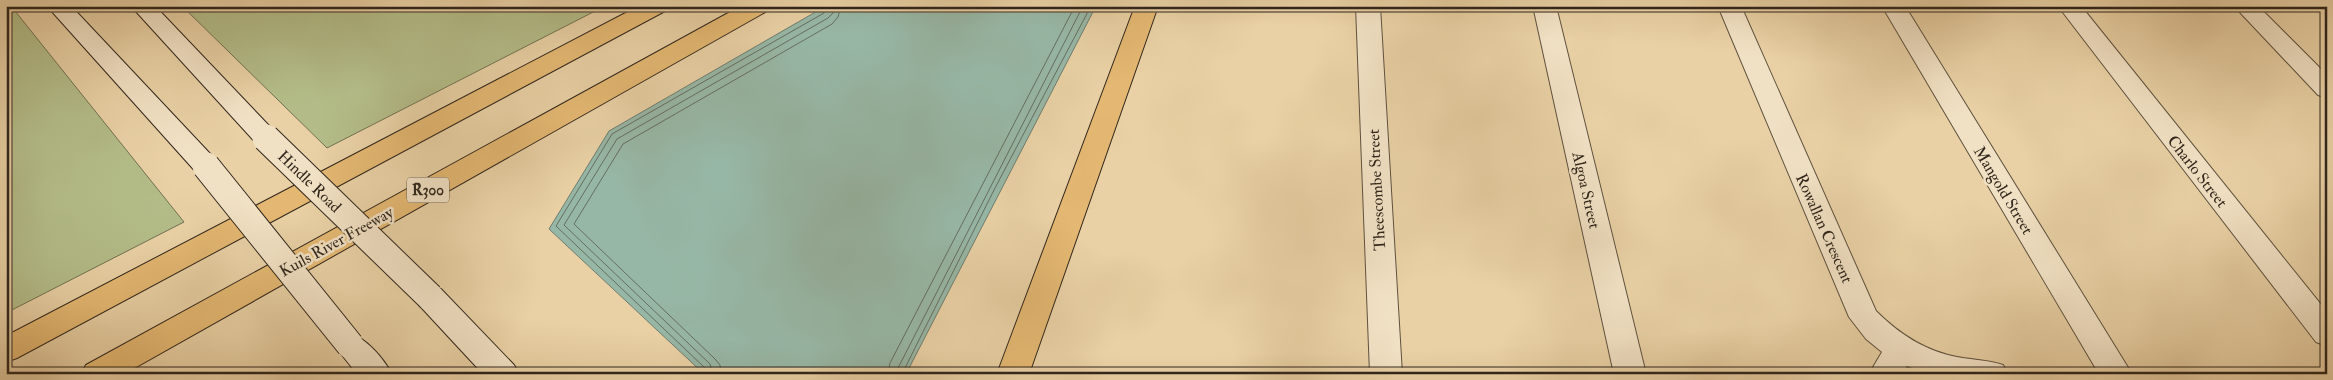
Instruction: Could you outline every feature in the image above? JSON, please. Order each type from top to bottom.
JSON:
[{"type":"highway","points":[[6,350],[657,6]]},
{"type":"highway","name":"Kuils River Freeway","points":[[97,374],[759,6]]},
{"type":"highway","points":[[1013,374],[1147,6]]},
{"type":"street","points":[[58,6],[206,166],[350,345],[376,374]]},
{"type":"street","name":"Hindle Road","points":[[142,6],[266,138],[430,298],[503,374]]},
{"type":"street","name":"Theescombe Street","points":[[1368,6],[1376,202],[1386,374]]},
{"type":"street","name":"Algoa Street","points":[[1544,6],[1630,374]]},
{"type":"street","name":"Rowallan Crescent","points":[[1729,6],[1864,317],[1887,341],[1895,362],[1924,361],[1946,368],[1992,374]]},
{"type":"street","name":"Mangold Street","points":[[1892,6],[2116,374]]},
{"type":"street","name":"Charlo Street","points":[[2069,6],[2327,334]]},
{"type":"street","points":[[2245,6],[2327,90]]},
{"type":"green space","points":[[6,6],[11,6],[184,222],[6,313]]},
{"type":"green space","points":[[182,6],[605,6],[327,148]]},
{"type":"water","points":[[826,6],[1096,6],[906,374],[704,374],[549,229],[609,131]]}]
